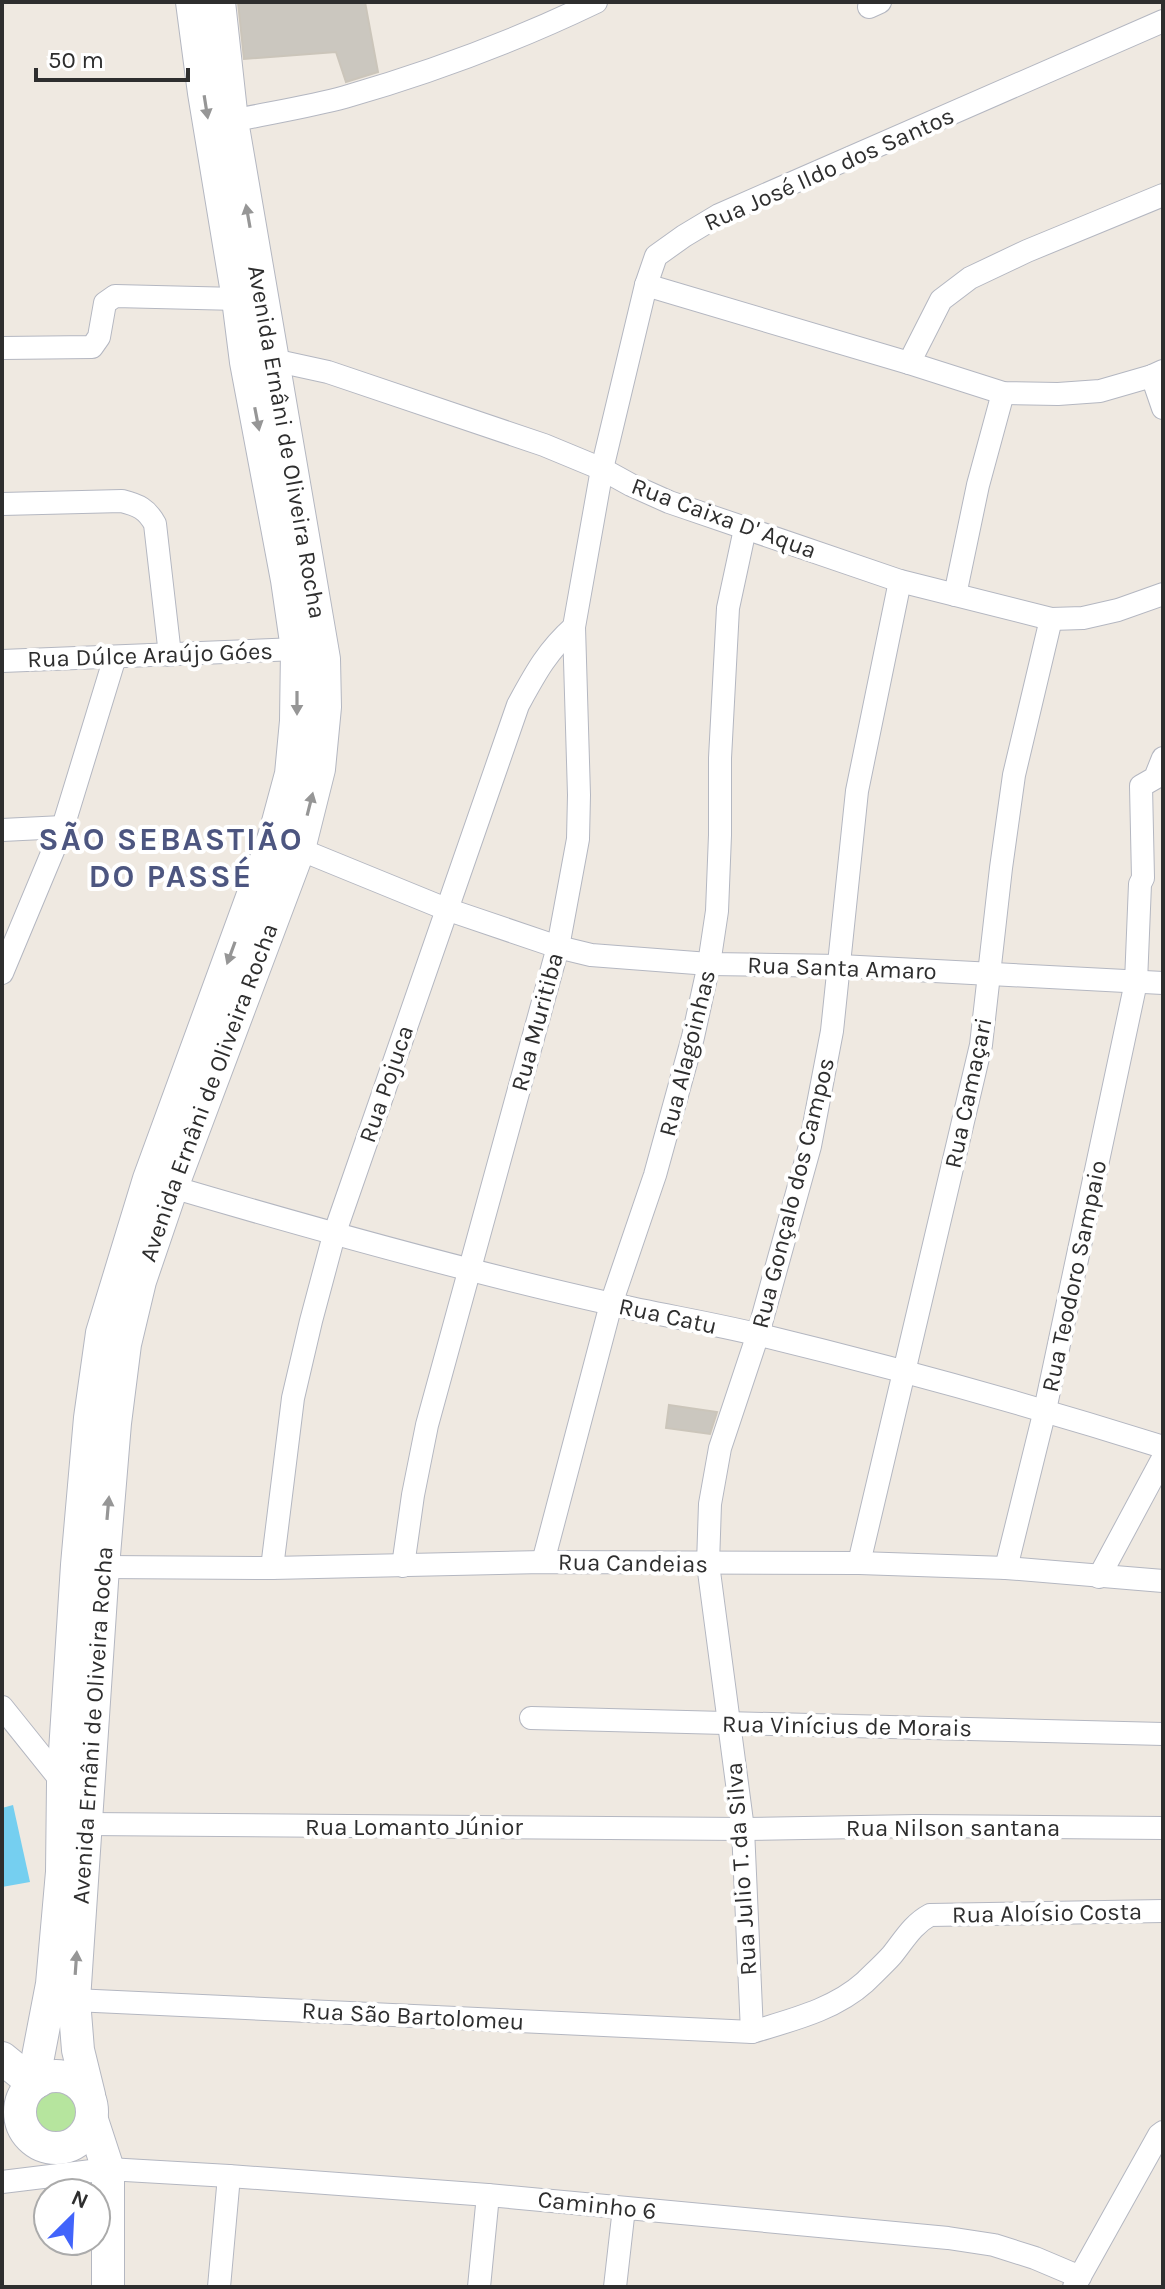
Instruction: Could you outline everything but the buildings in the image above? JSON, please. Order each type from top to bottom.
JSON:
[{"type":"main road","name":"Avenida Ernâni de Oliveira Rocha","points":[[108,2287],[102,2176],[78,2050],[74,2000],[103,1567],[125,1344],[140,1281],[172,1187],[299,849],[319,769],[325,707],[324,659],[260,361],[238,299],[192,2]]},
{"type":"main road","name":"Avenida Ernâni de Oliveira Rocha","points":[[36,2082],[52,1984],[62,1872],[63,1783],[90,1418],[102,1333],[149,1179],[274,837],[291,774],[296,721],[297,649],[219,2]]},
{"type":"main road","points":[[2,2058],[36,2082]]},
{"type":"main road","points":[[55,2076],[68,2078],[80,2085],[90,2108],[88,2131],[80,2140],[59,2149],[48,2148],[30,2137],[11,2111],[20,2107],[23,2096],[36,2082],[55,2076]]},
{"type":"main road","points":[[59,2149],[102,2176]]},
{"type":"street","points":[[232,121],[343,98],[454,63],[544,27],[596,2]]},
{"type":"street","name":"Rua José Ildo dos Santos","points":[[602,469],[646,285],[656,256],[719,215],[1163,21]]},
{"type":"street","points":[[909,363],[941,300],[970,278],[1163,195]]},
{"type":"street","points":[[646,285],[1003,393],[1100,391],[1157,373],[1163,408]]},
{"type":"street","points":[[2,348],[92,347],[99,337],[105,303],[115,296],[238,299]]},
{"type":"street","name":"Rua Caixa D' Aqua","points":[[260,361],[328,372],[396,394],[544,445],[669,502],[900,581],[1051,619],[1083,618],[1163,594]]},
{"type":"street","points":[[955,595],[978,485],[1003,393]]},
{"type":"street","name":"Rua Muritiba","points":[[403,1566],[427,1425],[558,947],[578,839],[574,627],[602,469]]},
{"type":"street","points":[[2,504],[122,501],[137,505],[149,513],[155,524],[170,655]]},
{"type":"street","name":"Rua Alagoinhas","points":[[543,1562],[611,1304],[655,1175],[693,1037],[709,964],[717,911],[720,758],[728,608],[745,529]]},
{"type":"street","name":"Rua Gonçalo dos Campos","points":[[708,1564],[710,1504],[720,1448],[758,1334],[810,1146],[832,1031],[857,791],[900,581]]},
{"type":"street","name":"Rua Camaçari","points":[[859,1563],[981,1045],[1014,775],[1051,619]]},
{"type":"street","name":"Rua Pojuca","points":[[272,1568],[293,1398],[334,1235],[518,705],[537,669],[556,643],[574,627]]},
{"type":"street","name":"Rua Dúlce Araújo Góes","points":[[2,661],[297,649]]},
{"type":"street","points":[[2,973],[63,827],[115,657]]},
{"type":"street","name":"Rua Teodoro Sampaio","points":[[1006,1568],[1045,1410],[1136,982],[1140,884],[1153,876],[1141,786],[1155,778],[1163,758]]},
{"type":"street","points":[[2,830],[63,827]]},
{"type":"street","name":"Rua Santa Amaro","points":[[299,849],[446,909],[591,955],[709,964],[990,972],[1163,983]]},
{"type":"street","name":"Rua Catu","points":[[172,1187],[334,1235],[611,1304],[758,1334],[905,1372],[1045,1410],[1163,1447]]},
{"type":"street","points":[[1099,1577],[1163,1458]]},
{"type":"street","name":"Rua Candeias","points":[[103,1567],[272,1568],[543,1562],[859,1563],[1006,1568],[1163,1581]]},
{"type":"street","name":"Rua Julio T. da Silva","points":[[708,1564],[743,1829],[752,2032]]},
{"type":"street","points":[[2,1707],[63,1783]]},
{"type":"street","name":"Rua Vinícius de Morais","points":[[531,1718],[1163,1734]]},
{"type":"street","name":"Rua Lomanto Júnior","points":[[85,1824],[743,1829]]},
{"type":"street","name":"Rua Nilson santana","points":[[743,1829],[917,1826],[1163,1828]]},
{"type":"street","name":"Rua Aloísio Costa","points":[[752,2032],[827,2008],[862,1985],[890,1957],[913,1927],[930,1915],[1163,1911]]},
{"type":"street","name":"Rua São Bartolomeu","points":[[74,2000],[752,2032]]},
{"type":"street","points":[[1077,2282],[1163,2132]]},
{"type":"street","name":"Caminho 6","points":[[2,2182],[102,2176],[229,2176],[488,2195],[994,2245],[1035,2258],[1077,2282]]},
{"type":"street","points":[[219,2287],[229,2176]]},
{"type":"street","points":[[479,2287],[488,2195]]},
{"type":"street","points":[[615,2287],[624,2208]]},
{"type":"green space","points":[[56,2090],[73,2097],[80,2114],[73,2131],[56,2138],[39,2131],[32,2114],[39,2097]]},
{"type":"water","points":[[13,1805],[30,1882],[2,1887],[2,1808]]},
{"type":"district","name":"SÃO SEBASTIÃO DO PASSÉ","points":[[171,858]]}]
